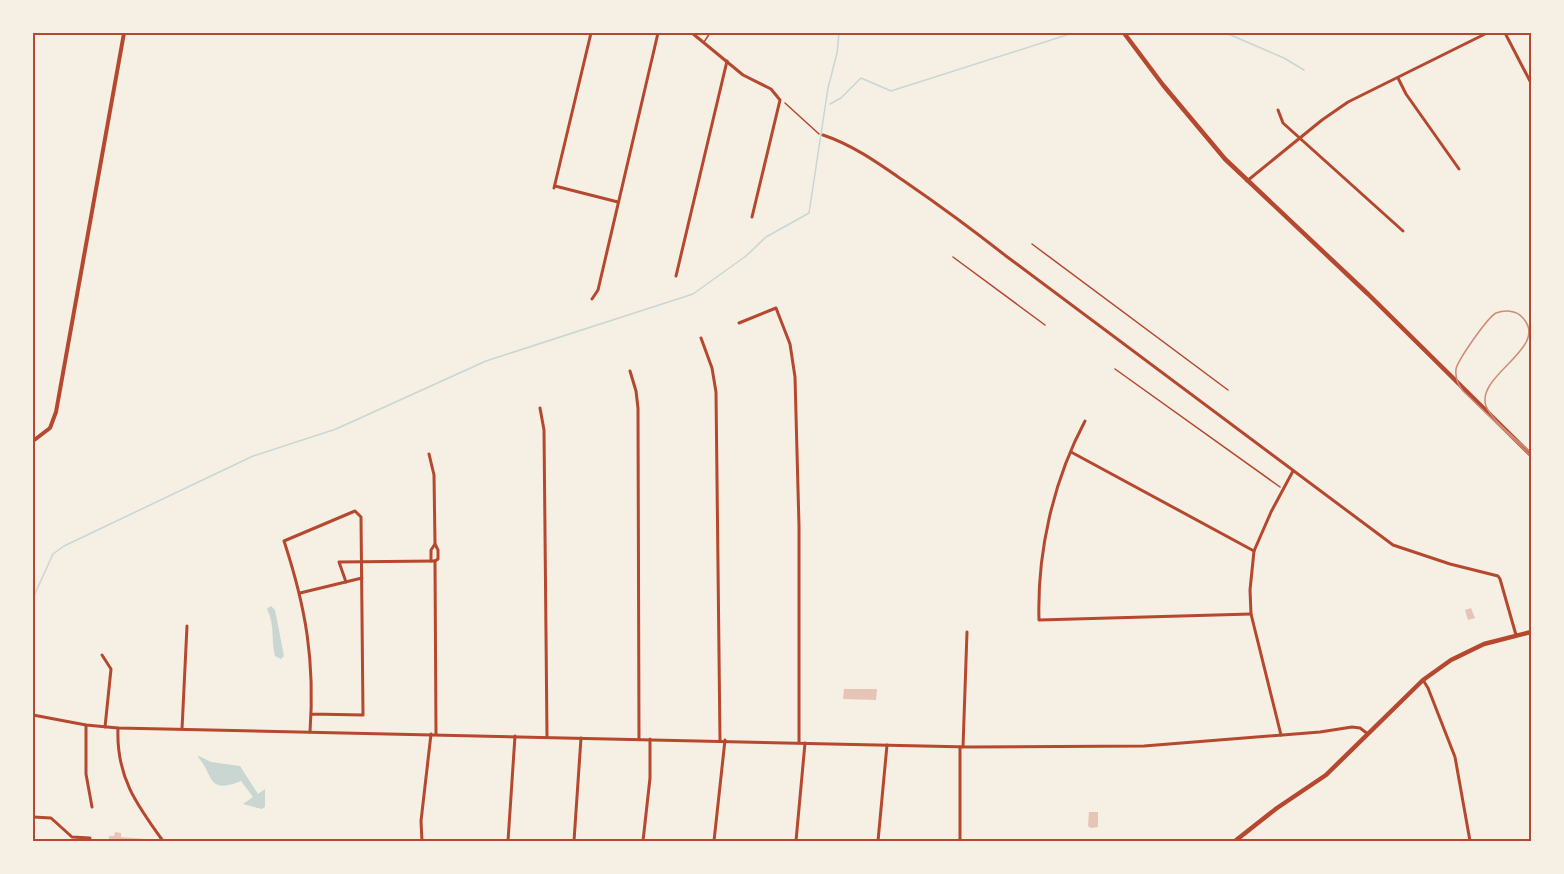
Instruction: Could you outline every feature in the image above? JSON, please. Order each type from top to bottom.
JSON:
[{"type":"main road","points":[[1124,33],[1168,92],[1225,159],[1368,294],[1531,454]]},
{"type":"main road","points":[[1235,841],[1277,807],[1326,775],[1423,680],[1462,654],[1484,644],[1531,632]]},
{"type":"street","points":[[33,441],[47,432],[54,421],[124,33]]},
{"type":"street","points":[[591,33],[554,187],[618,202]]},
{"type":"street","points":[[592,299],[598,290],[658,33]]},
{"type":"street","points":[[692,33],[753,81],[771,89],[780,100],[752,217]]},
{"type":"street","points":[[1247,181],[1348,102],[1486,33]]},
{"type":"street","points":[[1505,33],[1531,82]]},
{"type":"street","points":[[676,276],[727,62]]},
{"type":"street","points":[[1398,78],[1406,94],[1459,169]]},
{"type":"street","points":[[1278,110],[1283,123],[1299,139],[1403,231]]},
{"type":"street","points":[[820,134],[840,140],[877,162],[958,218],[1394,545],[1450,564],[1498,576],[1516,635]]},
{"type":"street","points":[[739,323],[776,308],[790,344],[795,377],[799,526],[798,742]]},
{"type":"street","points":[[701,338],[712,368],[716,392],[723,740],[714,841]]},
{"type":"street","points":[[630,371],[638,408],[639,739]]},
{"type":"street","points":[[540,408],[544,430],[547,737]]},
{"type":"street","points":[[1085,421],[1070,452],[1054,501],[1043,553],[1038,599],[1039,621],[1251,614]]},
{"type":"street","points":[[1070,452],[1254,551]]},
{"type":"street","points":[[346,582],[339,562],[433,561],[438,559],[435,544],[434,475],[429,454]]},
{"type":"street","points":[[1281,735],[1251,614],[1250,591],[1254,551],[1282,489],[1293,471]]},
{"type":"street","points":[[310,732],[310,648],[300,593],[284,541],[355,511],[361,517],[363,715],[311,714]]},
{"type":"street","points":[[435,544],[431,550],[436,734]]},
{"type":"street","points":[[300,593],[362,578]]},
{"type":"street","points":[[182,729],[187,626]]},
{"type":"street","points":[[960,841],[967,633]]},
{"type":"street","points":[[102,655],[111,669],[105,727]]},
{"type":"street","points":[[1423,680],[1450,742],[1470,841]]},
{"type":"street","points":[[33,715],[86,725],[118,728],[962,747],[1144,746],[1320,732],[1352,727],[1360,728],[1368,734]]},
{"type":"street","points":[[86,725],[85,754],[92,807]]},
{"type":"street","points":[[118,728],[121,765],[127,785],[140,810],[163,841]]},
{"type":"street","points":[[422,841],[421,821],[431,734]]},
{"type":"street","points":[[508,841],[515,736]]},
{"type":"street","points":[[574,841],[581,738]]},
{"type":"street","points":[[643,841],[650,778],[650,739]]},
{"type":"street","points":[[796,841],[805,743]]},
{"type":"street","points":[[878,841],[887,745]]},
{"type":"street","points":[[33,817],[51,818],[72,837],[90,838]]},
{"type":"lane","points":[[703,42],[710,33]]},
{"type":"path","points":[[780,100],[820,134]]},
{"type":"path","points":[[1032,244],[1228,390]]},
{"type":"path","points":[[953,257],[1045,325]]},
{"type":"path","points":[[1115,369],[1282,489]]},
{"type":"shaded area","points":[[271,606],[275,610],[284,656],[281,659],[275,656],[271,621],[267,609]]},
{"type":"shaded area","points":[[199,756],[211,762],[240,766],[258,794],[265,789],[265,807],[262,809],[243,804],[253,797],[241,781],[222,786],[213,781]]},
{"type":"building","points":[[1471,608],[1475,618],[1468,620],[1465,610]]},
{"type":"building","points":[[844,689],[877,689],[876,700],[843,699]]},
{"type":"building","points":[[1089,812],[1098,812],[1098,827],[1088,826]]},
{"type":"building","points":[[115,832],[121,833],[121,837],[148,841],[109,841],[109,836],[114,836]]},
{"type":"waterway","points":[[33,598],[53,554],[64,546],[253,456],[336,429],[486,361],[693,294],[746,256],[766,237],[809,213],[828,88],[837,53],[839,33]]},
{"type":"waterway","points":[[830,104],[841,98],[861,78],[891,91],[1073,33]]},
{"type":"waterway","points":[[1226,33],[1284,58],[1304,70]]},
{"type":"tram line","points":[[1531,453],[1500,424],[1486,406],[1486,395],[1491,383],[1521,350],[1527,339],[1529,328],[1519,315],[1513,312],[1499,312],[1492,316],[1467,349],[1456,369],[1456,378],[1463,391],[1531,456]]}]
